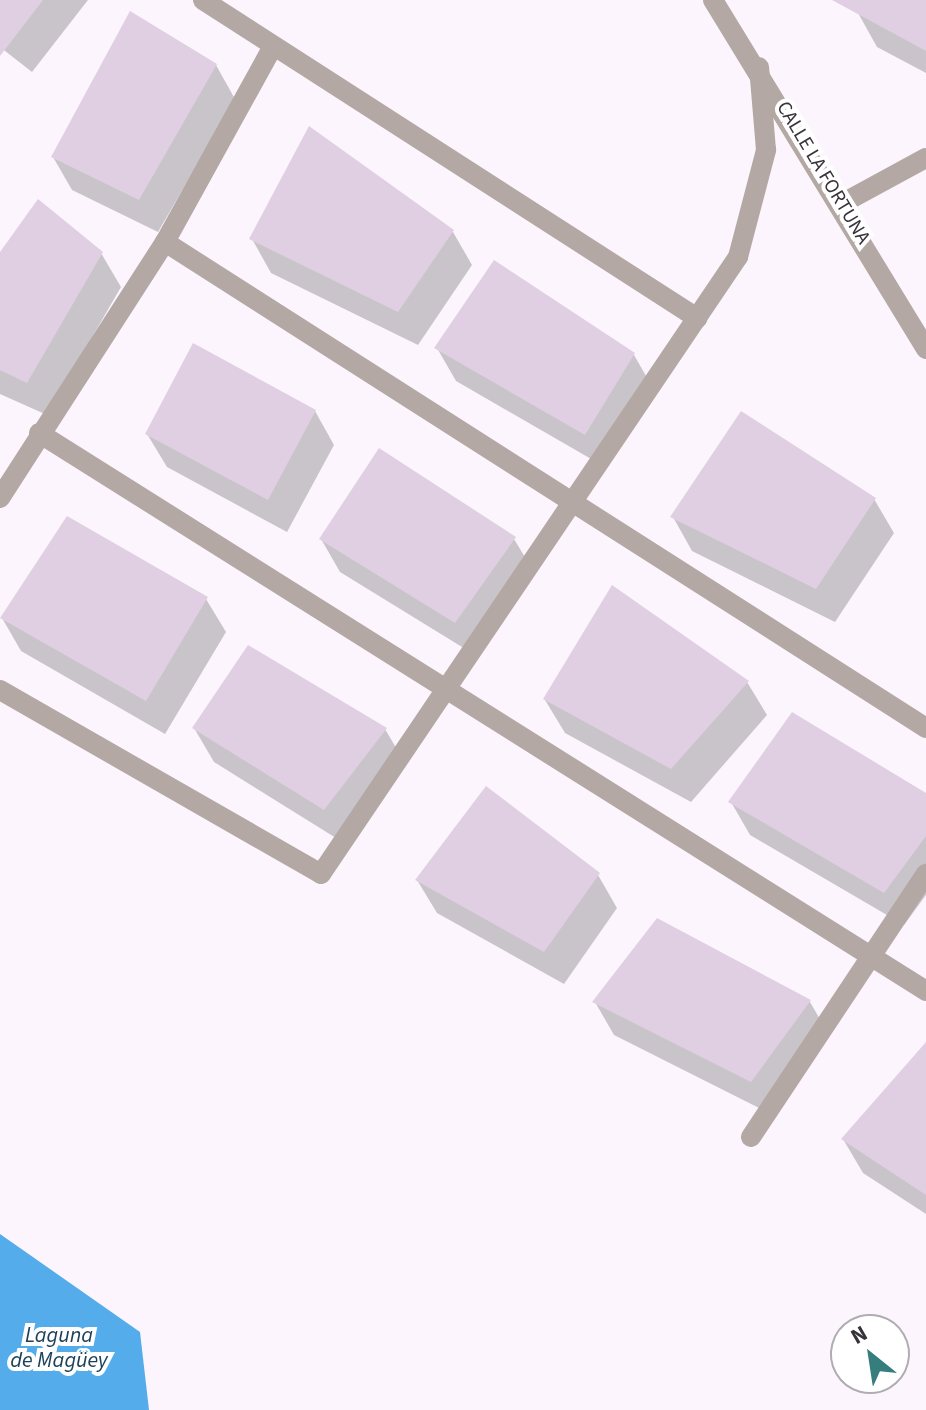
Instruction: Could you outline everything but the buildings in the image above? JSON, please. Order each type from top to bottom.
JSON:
[{"type":"street","points":[[203,0],[226,7],[272,48],[697,318]]},
{"type":"street","name":"CALLE LA FORTUNA","points":[[713,0],[759,67],[843,203],[926,349]]},
{"type":"street","points":[[0,498],[39,433],[165,242],[272,48]]},
{"type":"street","points":[[0,690],[321,874],[738,257],[758,204],[766,150],[759,67]]},
{"type":"street","points":[[843,203],[926,158]]},
{"type":"street","points":[[165,242],[575,498],[926,728]]},
{"type":"street","points":[[39,433],[926,991]]},
{"type":"street","points":[[751,1137],[926,874]]},
{"type":"water","name":"Laguna de Magüey","points":[[0,1234],[140,1332],[149,1410],[0,1410]]}]
